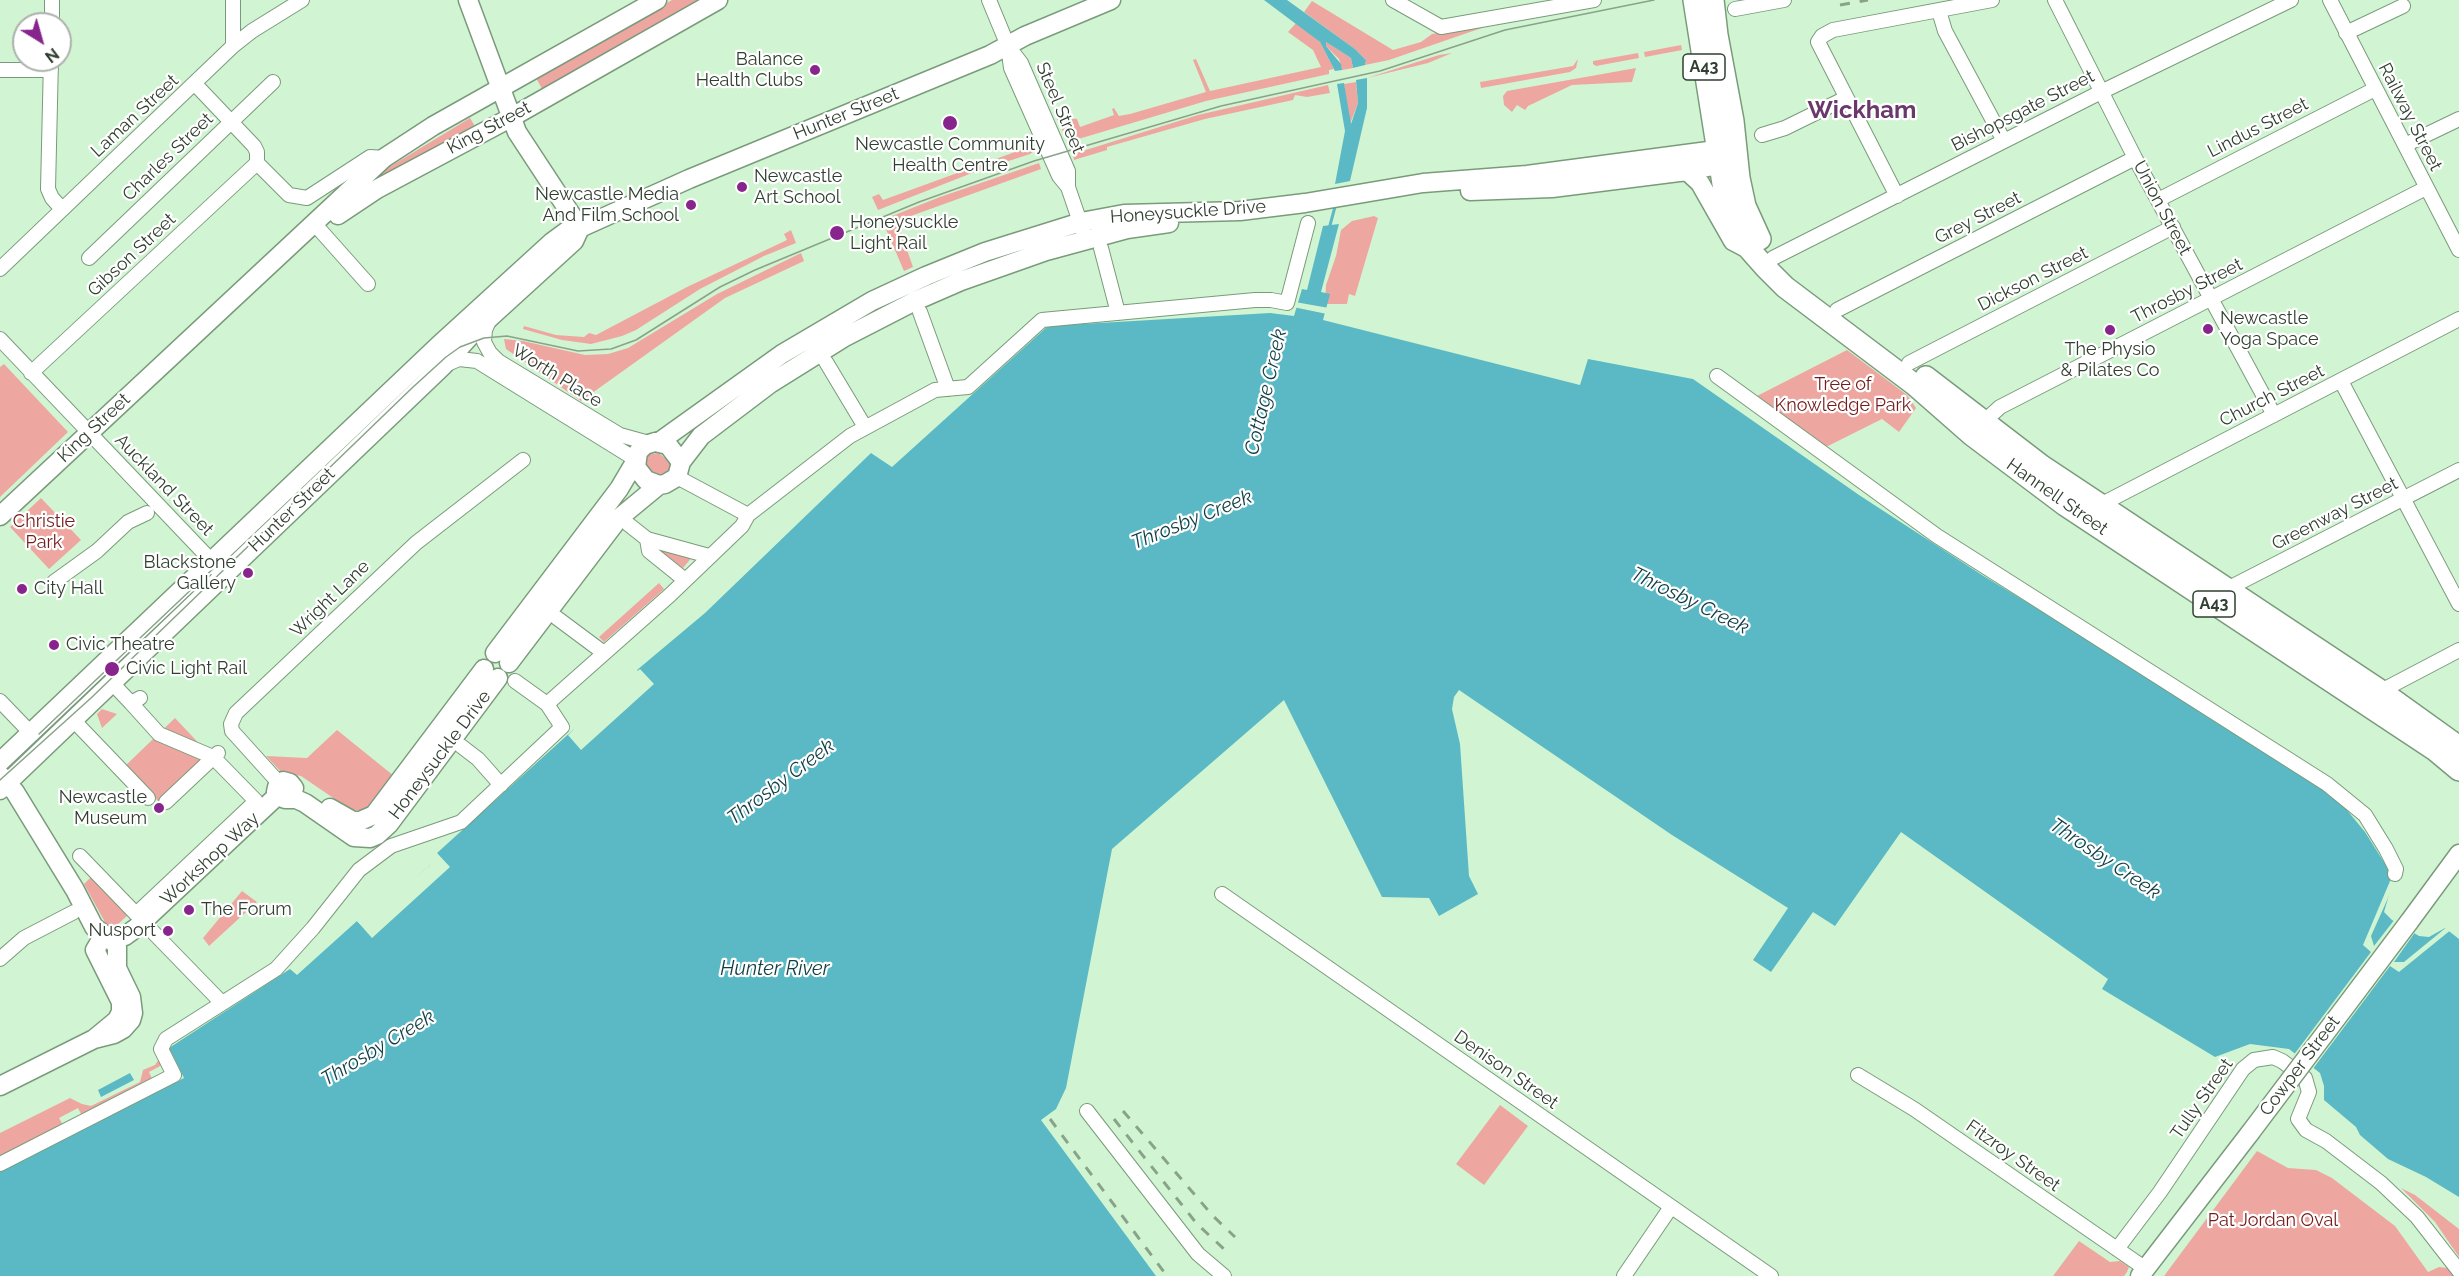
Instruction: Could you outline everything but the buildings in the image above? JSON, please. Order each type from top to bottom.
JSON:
[{"type":"highway","name":"A43","points":[[1694,0],[1727,156]]},
{"type":"highway","name":"A43","points":[[1713,0],[1727,156]]},
{"type":"highway","name":"Hannell Street","points":[[1727,156],[1729,208],[1750,250],[1785,287],[1915,385],[1977,428],[2100,505],[2227,589],[2381,691],[2459,747]]},
{"type":"highway","name":"Hannell Street","points":[[1727,156],[1748,215],[1761,242],[1789,274],[1910,363],[1977,428],[2065,505],[2434,750],[2459,770]]},
{"type":"main road","points":[[468,0],[518,132],[580,228]]},
{"type":"main road","name":"King Street","points":[[0,516],[384,158],[500,87],[657,0]]},
{"type":"main road","name":"King Street","points":[[267,267],[377,189],[512,117],[718,0]]},
{"type":"main road","name":"Hunter Street","points":[[0,762],[552,242],[567,231],[580,228],[688,179],[1008,46],[1025,36],[1112,0]]},
{"type":"main road","name":"Honeysuckle Drive","points":[[679,470],[701,436],[737,407],[807,359],[843,338],[961,281],[1089,237],[1124,214],[1213,213],[1323,205],[1424,194],[1552,188],[1687,171],[1727,156]]},
{"type":"main road","name":"Honeysuckle Drive","points":[[1349,201],[1423,183],[1727,156]]},
{"type":"main road","points":[[1687,171],[1700,183],[1733,241],[1750,250]]},
{"type":"main road","name":"Hunter Street","points":[[2,783],[113,684],[443,366],[473,333],[574,241],[580,228]]},
{"type":"main road","name":"Honeysuckle Drive","points":[[654,442],[782,354],[872,301],[976,256],[1089,237]]},
{"type":"main road","points":[[654,442],[674,450],[679,470],[670,482],[659,485],[642,476],[635,461],[641,448],[654,442]]},
{"type":"main road","name":"Honeysuckle Drive","points":[[500,669],[619,489],[635,461]]},
{"type":"main road","name":"Honeysuckle Drive","points":[[283,790],[306,791],[345,819],[360,821],[367,819],[382,805],[500,669],[619,518],[659,485]]},
{"type":"main road","points":[[2,783],[15,792],[46,844],[79,910],[96,955],[119,998],[122,1008],[115,1023],[94,1039]]},
{"type":"main road","name":"Workshop Way","points":[[114,947],[148,927],[283,790]]},
{"type":"main road","name":"Cowper Street","points":[[2142,1274],[2459,854]]},
{"type":"main road","points":[[0,1086],[94,1039],[119,1031],[128,1024],[132,1017],[132,1002],[118,971],[114,947],[79,910]]},
{"type":"main road","points":[[96,955],[107,961],[114,947]]},
{"type":"street","points":[[233,0],[233,46]]},
{"type":"street","name":"Laman Street","points":[[0,269],[233,46],[247,34],[302,0]]},
{"type":"street","name":"Steel Street","points":[[989,0],[1008,46],[1021,63],[1068,171],[1068,187],[1118,313]]},
{"type":"street","points":[[1393,0],[1441,27],[1594,0]]},
{"type":"street","points":[[1736,9],[1784,0]]},
{"type":"street","points":[[1897,196],[1818,42],[1822,36],[1833,30],[1992,0]]},
{"type":"street","name":"Union Street","points":[[2055,0],[2135,158],[2274,415]]},
{"type":"street","name":"Bishopsgate Street","points":[[1773,258],[2101,92],[2291,0]]},
{"type":"street","name":"Railway Street","points":[[2330,0],[2459,250]]},
{"type":"street","points":[[2346,33],[2403,6]]},
{"type":"street","points":[[1939,11],[1945,31],[2004,141]]},
{"type":"street","points":[[51,72],[48,189],[52,198],[62,209]]},
{"type":"street","name":"Charles Street","points":[[89,258],[273,82]]},
{"type":"street","points":[[195,84],[254,146],[257,152],[257,163],[289,195],[307,198],[370,157],[384,158]]},
{"type":"street","name":"Lindus Street","points":[[2158,200],[2375,88]]},
{"type":"street","points":[[1762,135],[1785,128],[1846,98]]},
{"type":"street","points":[[2405,145],[2459,119]]},
{"type":"street","name":"Grey Street","points":[[1837,310],[2135,158]]},
{"type":"street","name":"Gibson Street","points":[[31,373],[257,163]]},
{"type":"street","name":"Throsby Street","points":[[1977,428],[2000,407],[2426,188]]},
{"type":"street","points":[[547,704],[685,580],[742,526],[748,515],[782,486],[865,427],[935,390],[968,387],[1042,320],[1255,300],[1287,303],[1308,223]]},
{"type":"street","name":"Dickson Street","points":[[1910,363],[2173,227]]},
{"type":"street","points":[[320,230],[368,284]]},
{"type":"street","name":"Worth Place","points":[[496,312],[486,326],[483,338],[487,350],[498,361],[620,435],[654,442]]},
{"type":"street","points":[[920,312],[948,388]]},
{"type":"street","name":"Church Street","points":[[2100,505],[2459,319]]},
{"type":"street","name":"Auckland Street","points":[[0,339],[212,561],[218,573],[218,581]]},
{"type":"street","name":"Worth Place","points":[[443,366],[459,359],[477,361],[635,461]]},
{"type":"street","points":[[826,362],[865,427]]},
{"type":"street","points":[[1718,376],[1937,536],[2327,784],[2365,814],[2386,849],[2396,869],[2395,874]]},
{"type":"street","points":[[2341,381],[2459,604]]},
{"type":"street","name":"Wright Lane","points":[[283,790],[274,775],[234,734],[230,727],[233,718],[378,577],[455,511],[523,460]]},
{"type":"street","points":[[679,470],[724,503],[748,515]]},
{"type":"street","name":"Greenway Street","points":[[2227,589],[2459,470]]},
{"type":"street","points":[[54,582],[97,551],[128,522],[147,513]]},
{"type":"street","points":[[628,524],[647,539],[709,556]]},
{"type":"street","points":[[647,539],[649,551],[685,580]]},
{"type":"street","points":[[557,618],[604,653]]},
{"type":"street","points":[[2381,691],[2459,650]]},
{"type":"street","points":[[0,1164],[174,1076],[161,1049],[166,1039],[276,969],[313,928],[358,870],[391,846],[461,822],[562,727],[547,704],[500,669]]},
{"type":"street","points":[[80,856],[136,914],[256,801],[216,754],[159,734],[136,701],[113,684]]},
{"type":"street","points":[[0,701],[26,727]]},
{"type":"street","points":[[78,725],[148,798]]},
{"type":"street","points":[[461,746],[478,759],[501,785]]},
{"type":"street","points":[[165,802],[216,754]]},
{"type":"street","name":"Denison Street","points":[[1222,894],[1771,1276]]},
{"type":"street","points":[[0,958],[24,938],[79,910]]},
{"type":"street","points":[[148,927],[222,1004]]},
{"type":"street","name":"Tully Street","points":[[2117,1249],[2160,1192],[2243,1069],[2254,1060],[2273,1057],[2305,1078],[2308,1092],[2298,1119],[2306,1130],[2326,1142],[2381,1184],[2417,1216],[2459,1271]]},
{"type":"street","name":"Fitzroy Street","points":[[1858,1075],[1914,1109],[2117,1249],[2142,1274]]},
{"type":"street","points":[[1087,1111],[1198,1254],[1224,1276]]},
{"type":"street","points":[[1624,1276],[1671,1207]]},
{"type":"green space","points":[[672,0],[700,0],[542,89],[535,76]]},
{"type":"green space","points":[[1312,1],[1393,50],[1421,42],[1432,34],[1502,21],[1389,60],[1365,65],[1366,60],[1355,49],[1304,12]]},
{"type":"green space","points":[[1296,23],[1320,42],[1334,69],[1329,70],[1329,74],[1206,101],[1075,140],[1065,136],[1056,117],[1077,119],[1080,127],[1114,115],[1112,109],[1114,108],[1119,116],[1206,92],[1193,60],[1196,59],[1210,91],[1321,67],[1313,50],[1288,32]]},
{"type":"green space","points":[[1326,42],[1351,58],[1353,68],[1342,70],[1339,59],[1326,46]]},
{"type":"green space","points":[[1681,45],[1682,50],[1645,57],[1644,52]]},
{"type":"green space","points":[[1452,53],[1428,63],[1367,78],[1439,55]]},
{"type":"green space","points":[[1638,53],[1639,58],[1596,66],[1593,64],[1593,61]]},
{"type":"green space","points":[[1578,59],[1576,68],[1570,72],[1481,88],[1480,82],[1573,66]]},
{"type":"green space","points":[[1636,68],[1632,82],[1572,85],[1528,106],[1525,110],[1517,105],[1512,112],[1504,105],[1503,96],[1507,91]]},
{"type":"green space","points":[[1356,82],[1358,103],[1350,124],[1344,84]]},
{"type":"green space","points":[[1328,85],[1330,93],[1307,97],[1295,95],[1293,100],[1205,119],[1107,147],[1107,150],[1074,160],[1073,154],[1198,115]]},
{"type":"green space","points":[[470,118],[476,128],[318,225],[386,169]]},
{"type":"green space","points":[[1030,144],[1033,152],[1030,154],[972,173],[878,210],[872,197],[879,194],[883,200],[1026,148]]},
{"type":"green space","points":[[1039,163],[1041,169],[897,221],[913,267],[904,271],[882,220],[940,197]]},
{"type":"green space","points":[[1374,216],[1378,218],[1355,296],[1349,294],[1347,304],[1325,304],[1326,285],[1336,256],[1341,230],[1352,221]]},
{"type":"green space","points":[[791,230],[796,243],[764,256],[700,289],[636,330],[622,336],[591,344],[562,340],[523,329],[524,326],[556,335],[584,337],[589,333],[596,335],[687,287],[787,240],[784,234]]},
{"type":"green space","points":[[801,253],[804,261],[725,298],[581,401],[506,349],[504,339],[585,355],[608,354],[628,348],[717,294]]},
{"type":"green space","name":"Tree of Knowledge Park","points":[[1847,350],[1907,395],[1916,408],[1899,432],[1882,419],[1828,446],[1817,445],[1755,397]]},
{"type":"green space","points":[[4,364],[68,432],[0,497],[0,367]]},
{"type":"green space","points":[[659,453],[671,464],[670,471],[665,475],[657,475],[651,471],[644,460],[649,454]]},
{"type":"green space","name":"Christie Park","points":[[41,498],[81,540],[49,569],[10,527]]},
{"type":"green space","points":[[653,546],[693,556],[683,568]]},
{"type":"green space","points":[[659,583],[664,589],[604,642],[599,637]]},
{"type":"green space","points":[[102,709],[117,714],[102,728],[97,714]]},
{"type":"green space","points":[[175,718],[208,753],[158,801],[125,766]]},
{"type":"green space","points":[[337,730],[394,776],[378,801],[365,810],[351,810],[301,776],[282,773],[266,756],[307,758]]},
{"type":"green space","points":[[93,875],[129,914],[116,926],[106,924],[84,884]]},
{"type":"green space","points":[[242,891],[257,902],[209,946],[203,938]]},
{"type":"green space","points":[[159,1059],[162,1065],[149,1072],[153,1081],[82,1116],[78,1108],[59,1118],[63,1125],[0,1157],[0,1133],[70,1098],[91,1106],[140,1082],[143,1070],[155,1065]]},
{"type":"green space","points":[[1500,1105],[1528,1126],[1484,1185],[1456,1164]]},
{"type":"green space","name":"Pat Jordan Oval","points":[[2257,1151],[2288,1168],[2316,1170],[2332,1178],[2395,1226],[2428,1272],[2439,1267],[2447,1268],[2454,1276],[2164,1276]]},
{"type":"green space","points":[[2401,1188],[2415,1195],[2459,1229],[2459,1257],[2435,1222]]},
{"type":"green space","points":[[2079,1241],[2110,1262],[2120,1261],[2129,1267],[2127,1272],[2124,1276],[2053,1276]]},
{"type":"water","points":[[1264,0],[1287,0],[1355,49],[1366,60],[1365,65],[1353,68],[1351,58],[1326,42],[1326,46],[1341,64],[1342,70],[1335,71],[1320,42]]},
{"type":"water","points":[[1367,78],[1367,108],[1350,181],[1335,184],[1345,131],[1337,84],[1344,83],[1351,124],[1358,103],[1356,80]]},
{"type":"water","name":"Hunter River","points":[[1339,224],[1321,292],[1330,294],[1323,320],[1580,385],[1588,359],[1693,379],[1859,495],[1982,575],[2160,683],[2337,798],[2365,832],[2394,878],[2384,912],[2392,920],[2419,936],[2429,937],[2445,928],[2459,939],[2459,1197],[2426,1177],[2388,1159],[2360,1135],[2356,1127],[2324,1100],[2324,1086],[2320,1073],[2289,1049],[2250,1044],[2215,1057],[2102,989],[2108,979],[1901,832],[1835,926],[1813,912],[1771,972],[1753,960],[1788,908],[1672,835],[1459,690],[1454,697],[1452,709],[1460,744],[1469,876],[1478,894],[1439,916],[1429,898],[1382,897],[1284,700],[1112,849],[1066,1088],[1056,1109],[1041,1120],[1156,1276],[0,1276],[0,1172],[184,1078],[169,1048],[290,969],[297,975],[357,921],[362,926],[439,857],[437,853],[574,729],[581,733],[642,676],[637,670],[705,613],[871,453],[892,467],[1048,326],[1270,313],[1294,316],[1302,289],[1307,290],[1323,226]]},
{"type":"water","points":[[130,1073],[134,1080],[101,1097],[98,1090]]},
{"type":"pier","points":[[1295,302],[1329,308],[1327,314],[1293,307]]},
{"type":"pier","points":[[640,669],[654,684],[581,750],[568,735],[576,727],[580,729],[586,727],[636,679],[638,676],[635,673]]},
{"type":"pier","points":[[437,853],[450,867],[372,938],[357,921],[359,919],[362,922],[375,910],[377,911],[430,865],[429,863]]},
{"type":"pier","points":[[2393,874],[2397,878],[2371,936],[2374,946],[2395,919],[2416,931],[2394,962],[2404,962],[2448,926],[2452,929],[2399,972],[2390,966],[2312,1070],[2293,1056],[2371,952],[2363,945]]},
{"type":"waterway","points":[[1329,229],[1336,203]]},
{"type":"tram line","points":[[0,780],[91,698],[412,388],[460,347],[484,338],[507,336],[578,351],[611,349],[636,340],[720,287],[755,270],[919,202],[1034,161],[1221,106],[1380,71],[1505,30],[1654,0]]},
{"type":"tram line","points":[[39,734],[217,565]]},
{"type":"railway","points":[[1840,5],[1868,0]]},
{"type":"railway","points":[[1123,1111],[1213,1216],[1235,1237]]},
{"type":"railway","points":[[1050,1119],[1167,1276]]},
{"type":"railway","points":[[1114,1119],[1197,1224],[1224,1249]]},
{"type":"place","name":"Balance Health Clubs","points":[[815,70]]},
{"type":"place","name":"Newcastle Community Health Centre","points":[[950,123]]},
{"type":"place","name":"Newcastle Art School","points":[[742,187]]},
{"type":"place","name":"Newcastle Media And Film School","points":[[691,205]]},
{"type":"place","name":"Honeysuckle Light Rail","points":[[837,233]]},
{"type":"place","name":"Newcastle Yoga Space","points":[[2208,329]]},
{"type":"place","name":"The Physio & Pilates Co","points":[[2110,330]]},
{"type":"place","name":"Blackstone Gallery","points":[[248,573]]},
{"type":"place","name":"City Hall","points":[[22,589]]},
{"type":"place","name":"Civic Theatre","points":[[54,645]]},
{"type":"place","name":"Civic Light Rail","points":[[112,669]]},
{"type":"place","name":"Newcastle Museum","points":[[159,808]]},
{"type":"place","name":"The Forum","points":[[189,910]]},
{"type":"place","name":"Nusport","points":[[168,931]]},
{"type":"district","name":"Wickham","points":[[1862,111]]},
{"type":"water label","name":"Cottage Creek","points":[[1266,392]]},
{"type":"water label","name":"Throsby Creek","points":[[1192,520]]},
{"type":"water label","name":"Throsby Creek","points":[[1690,601]]},
{"type":"water label","name":"Throsby Creek","points":[[781,782]]},
{"type":"water label","name":"Throsby Creek","points":[[2105,859]]},
{"type":"water label","name":"Throsby Creek","points":[[378,1048]]}]
